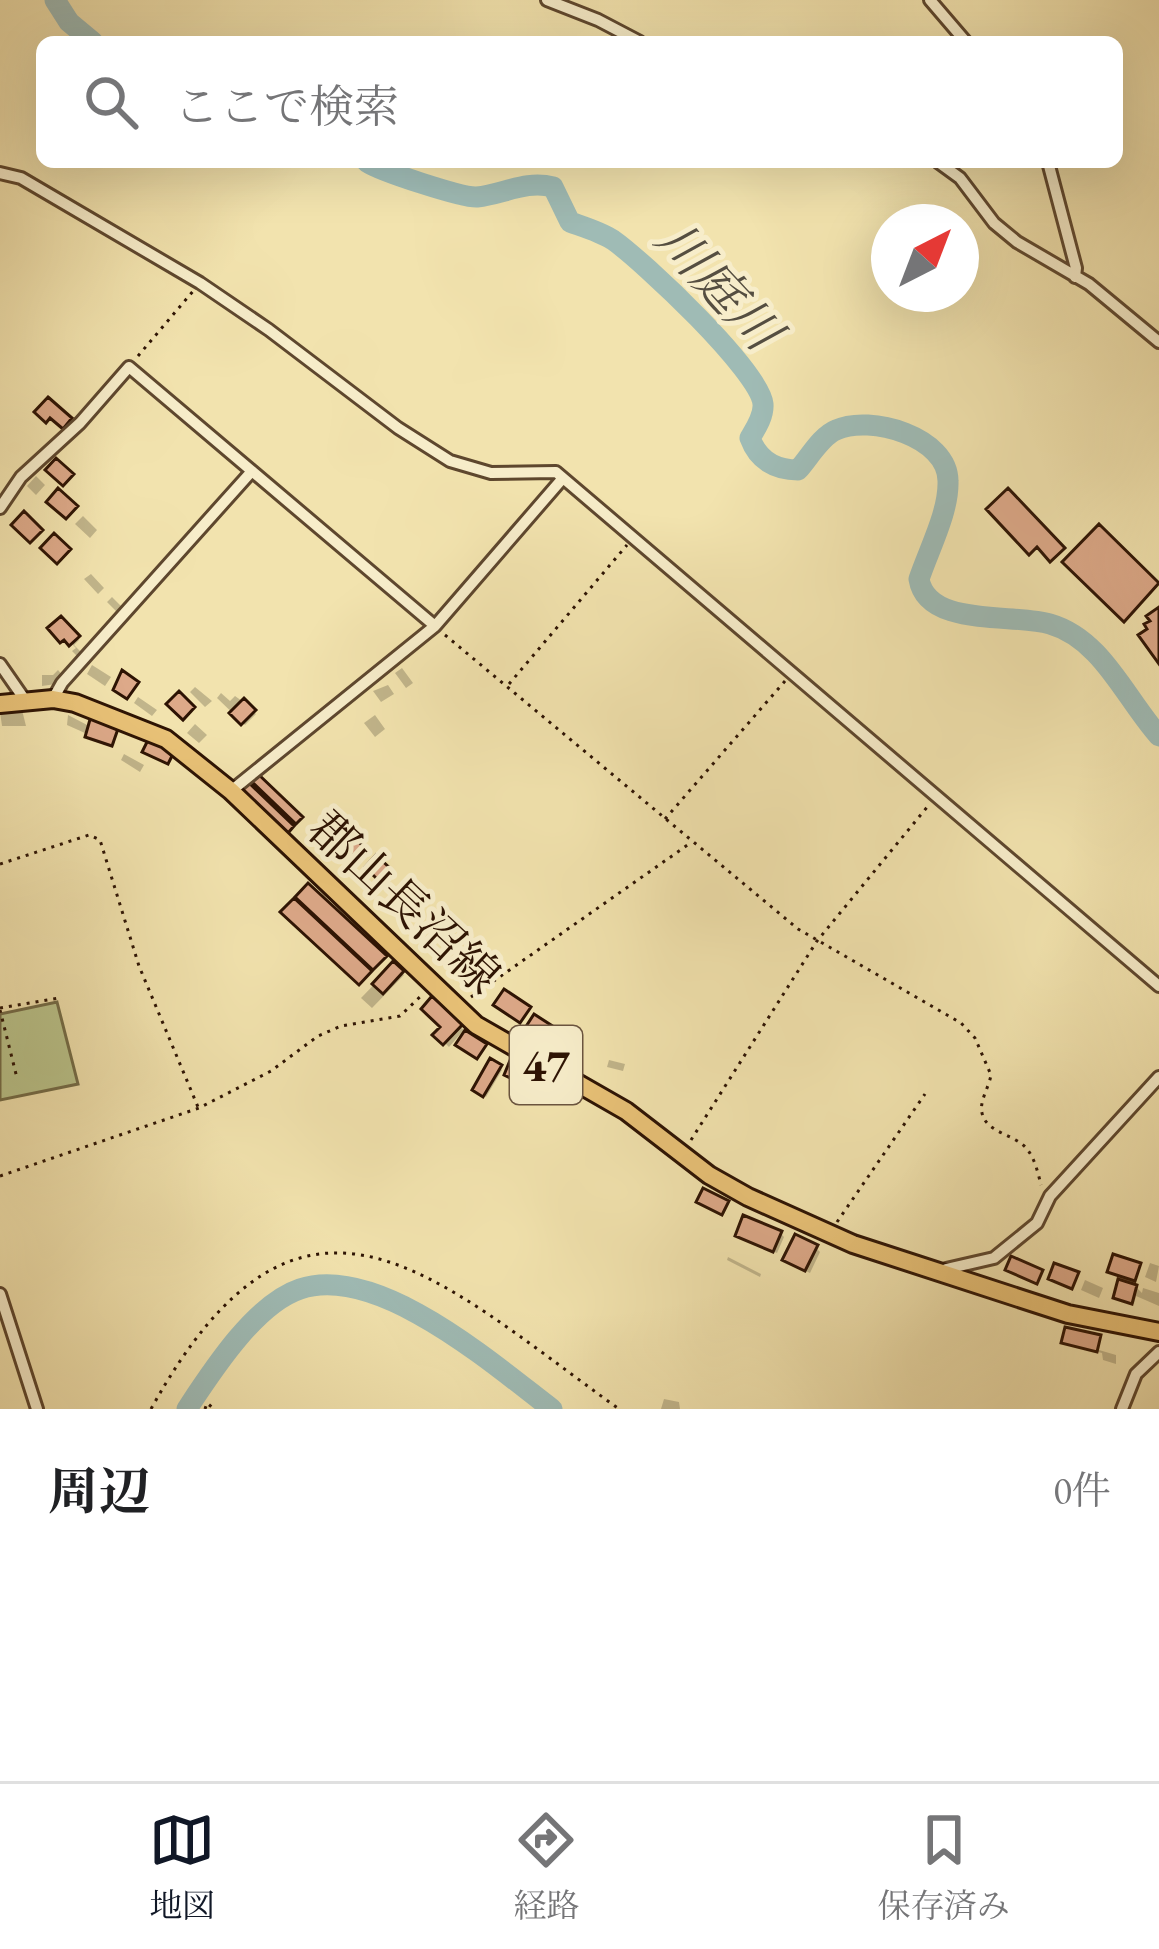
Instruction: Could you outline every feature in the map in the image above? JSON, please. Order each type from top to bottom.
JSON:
[{"type":"main road","name":"郡山長沼線","points":[[0,704],[53,699],[105,713],[166,739],[231,791],[455,1007],[487,1032],[626,1112],[748,1197],[829,1234],[1068,1314],[1159,1332]]},
{"type":"street","points":[[547,0],[627,36]]},
{"type":"street","points":[[930,0],[960,36]]},
{"type":"street","points":[[946,168],[1016,242],[1115,304],[1159,342]]},
{"type":"street","points":[[1050,168],[1075,277]]},
{"type":"street","points":[[0,173],[21,178],[200,283],[450,461],[477,471],[546,470],[563,478],[1159,986]]},
{"type":"street","points":[[0,508],[22,476],[80,423],[129,367],[435,626]]},
{"type":"street","points":[[53,699],[62,683],[252,471]]},
{"type":"street","points":[[231,791],[435,626],[563,478]]},
{"type":"street","points":[[0,664],[25,700]]},
{"type":"street","points":[[936,1270],[994,1258],[1006,1251],[1037,1223],[1050,1196],[1159,1077]]},
{"type":"street","points":[[0,1294],[37,1409]]},
{"type":"street","points":[[1122,1409],[1136,1374],[1159,1352]]},
{"type":"path","points":[[129,367],[200,283]]},
{"type":"path","points":[[508,686],[632,538]]},
{"type":"path","points":[[435,626],[691,843],[817,941],[942,1010],[970,1031],[992,1076],[982,1104],[984,1118],[990,1127],[1025,1147],[1050,1196]]},
{"type":"path","points":[[664,820],[792,673]]},
{"type":"path","points":[[682,1153],[817,941],[937,796]]},
{"type":"path","points":[[0,864],[89,835],[100,840],[140,966],[199,1108]]},
{"type":"path","points":[[455,1007],[691,843]]},
{"type":"path","points":[[0,1176],[199,1108],[272,1071],[318,1036],[341,1026],[379,1022],[405,1013],[431,983]]},
{"type":"path","points":[[17,1078],[0,1009],[59,998]]},
{"type":"path","points":[[829,1234],[925,1094]]},
{"type":"path","points":[[151,1409],[184,1355],[229,1299],[274,1266],[325,1253],[380,1258],[467,1299],[619,1409]]},
{"type":"path","points":[[205,1409],[207,1403],[214,1409]]},
{"type":"green space","points":[[57,1002],[78,1084],[0,1100],[0,1014]]},
{"type":"building","points":[[48,397],[72,418],[63,429],[34,412]]},
{"type":"building","points":[[56,458],[74,474],[63,486],[45,470]]},
{"type":"building","points":[[58,488],[78,506],[66,519],[46,502]]},
{"type":"building","points":[[1008,488],[1065,548],[1050,562],[1037,547],[1029,555],[986,509]]},
{"type":"building","points":[[24,511],[43,530],[30,543],[11,525]]},
{"type":"building","points":[[1099,524],[1159,583],[1124,622],[1062,562]]},
{"type":"building","points":[[54,533],[71,549],[57,564],[40,548]]},
{"type":"building","points":[[1159,607],[1159,664],[1138,635],[1147,629],[1144,624],[1150,621],[1146,616]]},
{"type":"building","points":[[61,616],[80,636],[69,646],[47,628]]},
{"type":"building","points":[[122,670],[139,682],[127,699],[113,690]]},
{"type":"building","points":[[179,691],[195,707],[183,720],[166,704]]},
{"type":"building","points":[[244,698],[256,710],[241,725],[229,713]]},
{"type":"building","points":[[91,716],[119,726],[112,746],[85,737]]},
{"type":"building","points":[[148,740],[174,752],[168,764],[142,752]]},
{"type":"building","points":[[257,773],[303,817],[296,824],[250,780]]},
{"type":"building","points":[[248,782],[294,826],[288,833],[242,790]]},
{"type":"building","points":[[339,824],[363,846],[354,857],[329,834]]},
{"type":"building","points":[[376,855],[393,871],[381,883],[365,867]]},
{"type":"building","points":[[308,883],[387,956],[373,970],[295,897]]},
{"type":"building","points":[[405,888],[421,907],[410,916],[394,898]]},
{"type":"building","points":[[294,898],[372,971],[359,985],[280,912]]},
{"type":"building","points":[[393,961],[404,971],[383,994],[372,984]]},
{"type":"building","points":[[504,989],[531,1007],[520,1023],[493,1005]]},
{"type":"building","points":[[432,996],[463,1024],[443,1045],[432,1035],[440,1027],[421,1009]]},
{"type":"building","points":[[534,1014],[554,1027],[544,1041],[525,1028]]},
{"type":"building","points":[[465,1030],[487,1044],[477,1059],[455,1045]]},
{"type":"building","points":[[490,1058],[502,1065],[483,1097],[472,1090]]},
{"type":"building","points":[[511,1058],[535,1070],[527,1086],[504,1075]]},
{"type":"building","points":[[703,1188],[729,1201],[722,1215],[696,1202]]},
{"type":"building","points":[[743,1215],[782,1231],[773,1252],[735,1236]]},
{"type":"building","points":[[795,1234],[818,1245],[805,1271],[782,1260]]},
{"type":"building","points":[[1113,1254],[1141,1263],[1135,1281],[1107,1272]]},
{"type":"building","points":[[1011,1256],[1043,1270],[1037,1284],[1005,1270]]},
{"type":"building","points":[[1054,1263],[1079,1272],[1072,1289],[1048,1279]]},
{"type":"building","points":[[1118,1279],[1137,1285],[1132,1304],[1113,1298]]},
{"type":"building","points":[[1065,1327],[1101,1335],[1097,1352],[1061,1343]]},
{"type":"waterway","name":"川庭川","points":[[55,0],[69,22],[86,36]]},
{"type":"waterway","name":"川庭川","points":[[382,168],[477,197],[534,185],[553,187],[570,222],[613,240],[628,252],[743,367],[763,404],[750,438],[763,458],[775,466],[798,470],[825,437],[851,426],[886,428],[922,441],[945,466],[948,481],[942,518],[919,579],[925,595],[954,612],[1034,621],[1068,632],[1098,656],[1159,736]]},
{"type":"waterway","points":[[187,1409],[236,1340],[267,1309],[300,1289],[331,1285],[364,1291],[434,1323],[552,1409]]}]
